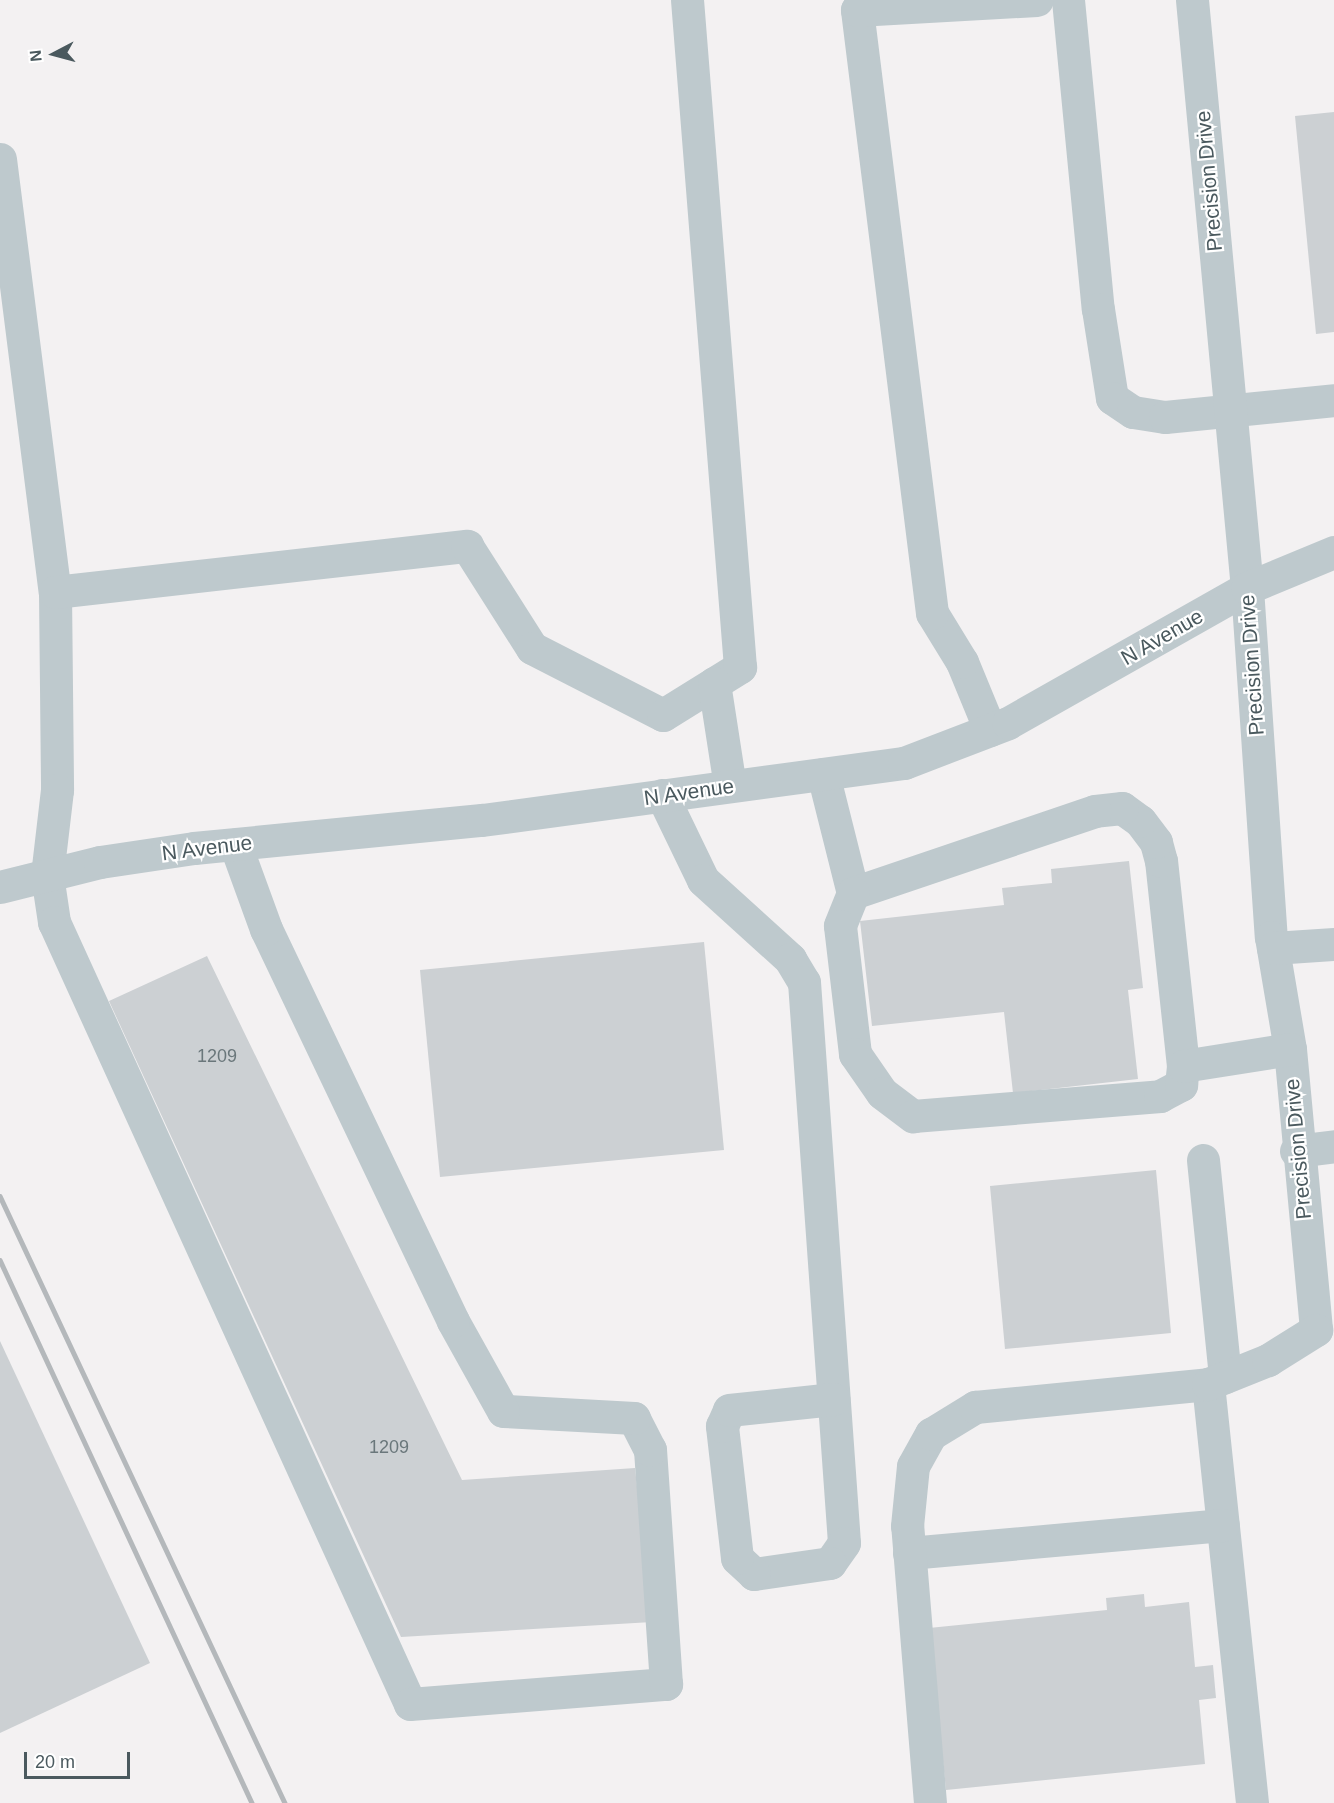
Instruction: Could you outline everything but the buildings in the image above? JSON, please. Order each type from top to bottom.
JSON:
[{"type":"street","points":[[55,592],[467,546],[532,648],[663,715],[740,667],[687,0]]},
{"type":"street","points":[[990,730],[962,662],[932,613],[857,10],[1036,0]]},
{"type":"street","points":[[1068,0],[1098,309],[1113,398],[1133,412],[1165,417],[1334,400]]},
{"type":"street","name":"Precision Drive","points":[[1192,0],[1247,588],[1273,948],[1290,1049],[1296,1151],[1325,1336]]},
{"type":"street","points":[[0,159],[55,592],[57,790],[47,875],[54,922],[410,1704],[666,1683],[650,1450],[634,1418],[503,1410],[453,1321],[266,929],[235,844]]},
{"type":"street","name":"N Avenue","points":[[0,887],[100,862],[235,844],[482,820],[904,763],[990,730],[1091,679],[1247,588],[1334,552]]},
{"type":"street","points":[[714,683],[730,786]]},
{"type":"street","points":[[823,774],[853,892],[840,926],[855,1054],[882,1093],[913,1116],[1160,1096],[1181,1085],[1183,1066],[1161,861],[1156,842],[1140,821],[1122,808],[1095,811],[853,892]]},
{"type":"street","points":[[662,795],[703,880],[790,959],[804,982],[844,1543],[830,1563],[754,1574],[737,1558],[722,1426],[729,1410],[833,1399]]},
{"type":"street","points":[[1273,948],[1334,944]]},
{"type":"street","points":[[1183,1066],[1290,1049]]},
{"type":"street","points":[[1296,1151],[1334,1146]]},
{"type":"street","points":[[1203,1160],[1222,1525],[1252,1803]]},
{"type":"street","points":[[930,1803],[907,1526],[913,1466],[931,1434],[951,1418],[975,1407],[1216,1381],[1325,1336]]},
{"type":"street","points":[[909,1553],[1222,1525]]},
{"type":"railway","points":[[0,1196],[285,1803]]},
{"type":"railway","points":[[0,1260],[252,1803]]}]
